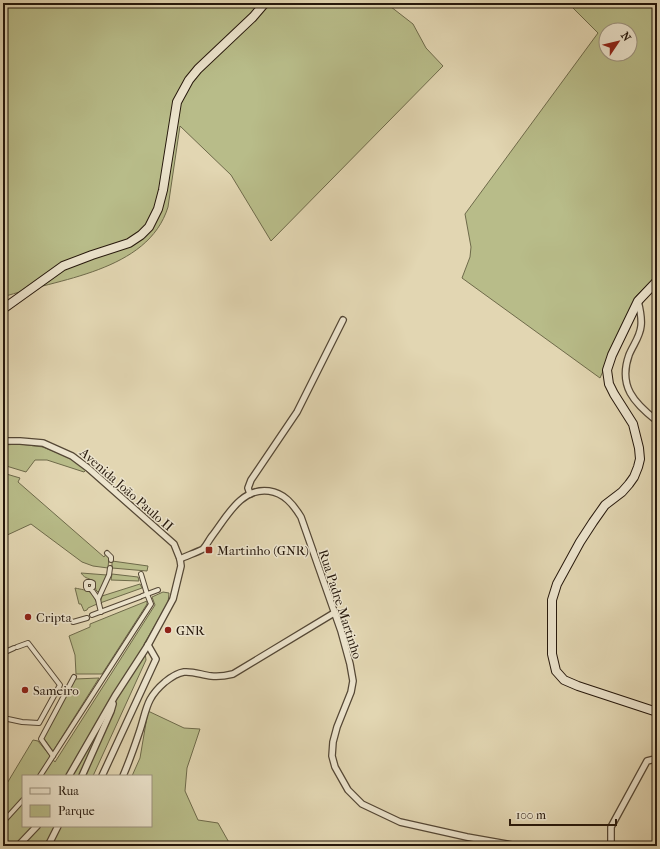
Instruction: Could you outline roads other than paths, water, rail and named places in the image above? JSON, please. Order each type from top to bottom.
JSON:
[{"type":"main road","points":[[3,309],[63,266],[92,254],[128,243],[141,235],[149,226],[158,209],[163,190],[177,102],[189,80],[198,69],[253,18],[265,3]]},
{"type":"main road","points":[[657,281],[638,301],[612,354],[607,370],[609,384],[633,424],[639,448],[640,458],[638,467],[629,484],[605,506],[580,542],[557,584],[552,600],[552,654],[556,670],[564,680],[657,712]]},
{"type":"street","points":[[638,301],[641,314],[641,326],[625,370],[626,381],[629,392],[643,410],[657,421]]},
{"type":"street","points":[[250,494],[248,488],[251,480],[297,412],[343,320]]},
{"type":"street","name":"Avenida João Paulo II","points":[[3,441],[20,440],[43,443],[72,456],[88,468],[174,544],[180,559]]},
{"type":"street","name":"Rua Padre Martinho","points":[[180,559],[203,549],[235,505],[250,494],[267,491],[275,492],[287,499],[295,506],[301,517],[350,664],[353,681],[351,692],[337,727],[333,742],[332,756],[334,767],[348,790],[362,804],[400,822],[467,837],[518,846]]},
{"type":"street","points":[[107,553],[111,557],[110,560]]},
{"type":"street","points":[[70,775],[115,696],[148,645],[173,599],[181,566],[180,559]]},
{"type":"street","points":[[98,598],[109,575],[110,568]]},
{"type":"street","points":[[41,775],[151,604],[143,596],[141,574]]},
{"type":"street","points":[[91,589],[98,598],[102,612]]},
{"type":"street","points":[[92,615],[158,590]]},
{"type":"street","points":[[123,775],[142,727],[149,701],[156,690],[170,678],[183,672],[222,677],[233,674],[334,613]]},
{"type":"street","points":[[73,622],[87,618]]},
{"type":"street","points":[[657,632],[657,640]]},
{"type":"street","points":[[3,644],[5,652],[28,643],[60,685],[39,723],[22,722],[5,718]]},
{"type":"street","points":[[102,775],[156,659],[148,645]]},
{"type":"street","points":[[53,756],[41,739],[74,678]]},
{"type":"street","points":[[82,775],[111,711],[115,696]]},
{"type":"street","points":[[611,846],[611,827],[646,761],[657,760]]},
{"type":"street","points":[[3,822],[22,801]]},
{"type":"street","points":[[18,846],[36,827]]},
{"type":"street","points":[[48,846],[58,827]]},
{"type":"place","name":"Martinho (GNR)","points":[[209,550]]},
{"type":"place","name":"Cripta","points":[[28,617]]},
{"type":"place","name":"GNR","points":[[168,630]]},
{"type":"place","name":"Sameiro","points":[[25,690]]}]
